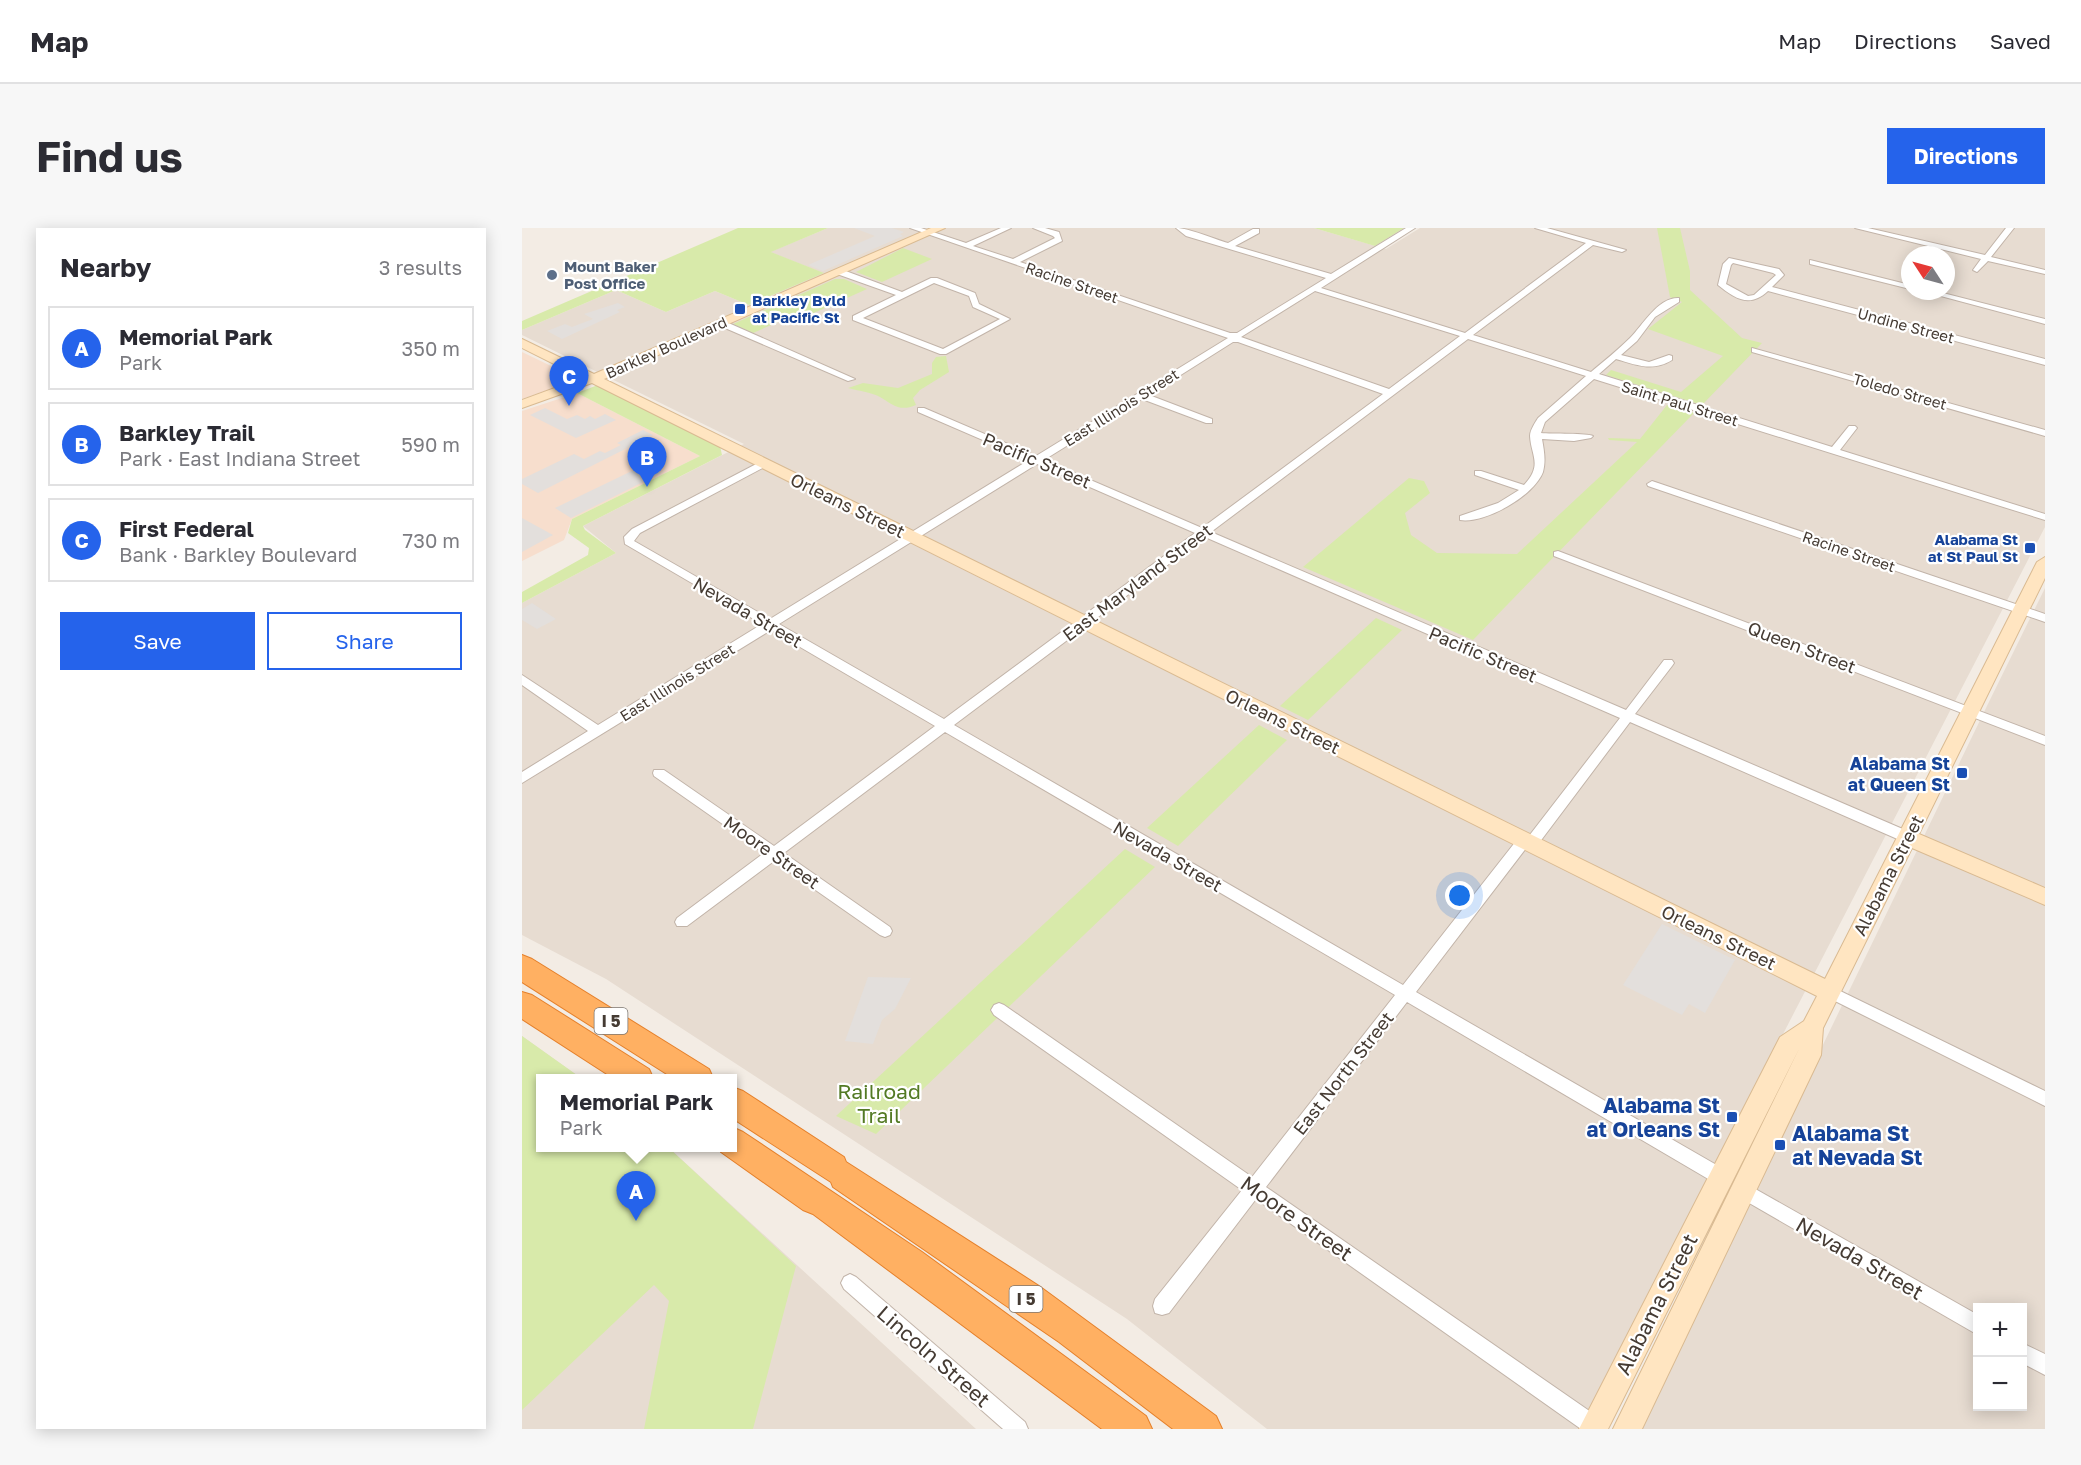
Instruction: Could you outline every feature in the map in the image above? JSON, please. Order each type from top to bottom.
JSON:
[{"type":"highway","name":"I 5","points":[[522,967],[692,1074]]},
{"type":"highway","name":"I 5","points":[[522,1005],[632,1074]]},
{"type":"highway","name":"I 5","points":[[737,1104],[984,1269],[1167,1400],[1203,1429]]},
{"type":"highway","name":"I 5","points":[[737,1145],[910,1264],[1133,1429]]},
{"type":"main road","name":"Barkley Boulevard","points":[[522,404],[594,379],[934,230]]},
{"type":"main road","name":"Orleans Street","points":[[522,343],[1830,992]]},
{"type":"main road","name":"Alabama Street","points":[[1627,1429],[1810,1055],[1812,1028],[2045,562]]},
{"type":"main road","name":"Pacific Street","points":[[1907,837],[2045,897]]},
{"type":"main road","name":"Alabama Street","points":[[1594,1428],[1788,1044],[1812,1028]]},
{"type":"street","name":"Racine Street","points":[[914,228],[934,230],[967,246],[1390,393]]},
{"type":"street","points":[[967,246],[1007,228]]},
{"type":"street","points":[[1012,262],[1059,239],[1056,234],[1037,228]]},
{"type":"street","points":[[1180,228],[1229,246],[1332,277]]},
{"type":"street","name":"East Illinois Street","points":[[522,778],[1412,228]]},
{"type":"street","points":[[1539,228],[1622,250]]},
{"type":"street","points":[[1859,228],[2045,272]]},
{"type":"street","points":[[1977,270],[2010,228]]},
{"type":"street","points":[[1229,246],[1256,231]]},
{"type":"street","name":"East Maryland Street","points":[[682,922],[1592,242]]},
{"type":"street","points":[[1732,260],[1780,275],[1766,288],[1757,297],[1747,299],[1722,285],[1727,264],[1732,260]]},
{"type":"street","points":[[1813,262],[1901,285]]},
{"type":"street","points":[[840,272],[902,295],[934,280],[972,295],[976,305],[1006,319],[943,352],[856,318],[902,295]]},
{"type":"street","name":"Saint Paul Street","points":[[1314,288],[2045,517]]},
{"type":"street","name":"Undine Street","points":[[1766,288],[2045,362]]},
{"type":"street","points":[[1955,298],[2045,321]]},
{"type":"street","points":[[1464,518],[1505,504],[1526,489],[1539,466],[1536,436],[1541,420],[1637,336],[1652,315],[1676,300]]},
{"type":"street","points":[[721,323],[851,379]]},
{"type":"street","name":"Toledo Street","points":[[1755,350],[2045,433]]},
{"type":"street","points":[[1614,356],[1651,365],[1661,364],[1670,358]]},
{"type":"street","points":[[1141,395],[1209,421]]},
{"type":"street","name":"Pacific Street","points":[[921,410],[1907,837]]},
{"type":"street","points":[[1834,451],[1852,428]]},
{"type":"street","points":[[1536,436],[1574,438],[1588,436]]},
{"type":"street","name":"Nevada Street","points":[[765,463],[636,531],[629,537],[631,545],[1720,1177]]},
{"type":"street","points":[[1478,473],[1526,489]]},
{"type":"street","name":"Racine Street","points":[[1652,484],[2045,618]]},
{"type":"street","name":"Queen Street","points":[[1558,554],[2045,741]]},
{"type":"street","name":"East North Street","points":[[1162,1306],[1405,994],[1668,663]]},
{"type":"street","points":[[522,679],[597,731]]},
{"type":"street","name":"Moore Street","points":[[659,773],[885,931]]},
{"type":"street","name":"Orleans Street","points":[[1830,992],[2045,1099]]},
{"type":"street","name":"Moore Street","points":[[999,1010],[1594,1428]]},
{"type":"street","name":"Nevada Street","points":[[1743,1190],[1973,1324]]},
{"type":"street","name":"Lincoln Street","points":[[850,1283],[1018,1429]]},
{"type":"street","points":[[2027,1355],[2045,1365]]},
{"type":"shaded area","points":[[828,228],[1314,228],[1386,249],[1420,228],[2045,228],[2045,527],[1579,1429],[1267,1429],[1127,1319],[606,979],[522,935],[522,603],[616,553],[583,526],[744,444],[522,335],[522,330],[616,290],[666,312],[715,291],[749,305],[823,273],[770,252]]},
{"type":"shaded area","points":[[854,228],[892,228],[904,232],[900,234],[903,236],[823,271],[808,265],[875,236]]},
{"type":"shaded area","points":[[618,303],[625,307],[617,310],[620,312],[562,339],[547,331],[565,324],[572,327],[593,319],[584,314]]},
{"type":"shaded area","points":[[522,352],[578,379],[522,399]]},
{"type":"shaded area","points":[[577,393],[700,456],[572,519],[564,540],[522,561],[522,411]]},
{"type":"shaded area","points":[[545,408],[567,419],[577,415],[585,419],[590,416],[595,419],[605,414],[616,420],[576,438],[530,415]]},
{"type":"shaded area","points":[[643,430],[653,435],[538,493],[522,484],[522,479],[574,454],[584,459],[600,451],[605,453],[621,445],[617,443]]},
{"type":"shaded area","points":[[637,460],[661,473],[571,518],[555,508],[638,468],[630,463]]},
{"type":"shaded area","points":[[522,518],[553,535],[522,552]]},
{"type":"shaded area","points":[[2045,588],[2045,1429],[1637,1429],[1985,710]]},
{"type":"shaded area","points":[[532,603],[556,619],[537,629],[522,620],[522,609]]},
{"type":"shaded area","points":[[1662,924],[1735,960],[1705,1013],[1689,1004],[1682,1015],[1623,985]]},
{"type":"shaded area","points":[[868,977],[911,978],[895,1009],[882,1020],[873,1044],[845,1041]]},
{"type":"shaded area","points":[[522,1036],[575,1074],[536,1074],[536,1152],[673,1152],[976,1429],[522,1429]]},
{"type":"green space","points":[[738,228],[828,228],[771,252],[824,273],[749,305],[715,291],[666,312],[616,290],[522,330],[522,321]]},
{"type":"green space","points":[[1314,228],[1404,228],[1375,246]]},
{"type":"green space","points":[[1657,228],[1680,228],[1690,271],[1690,290],[1742,338],[1762,343],[1702,405],[1606,375],[1611,370],[1681,392],[1723,356],[1648,329],[1682,302],[1670,297]]},
{"type":"green space","points":[[903,248],[932,259],[882,282],[856,272]]},
{"type":"green space","points":[[835,279],[844,279],[867,289],[796,321],[787,318],[753,333],[733,324]]},
{"type":"green space","points":[[946,356],[949,372],[920,390],[913,398],[916,405],[910,407],[897,407],[876,395],[848,388],[863,383],[898,388],[932,374],[932,363],[936,357]]},
{"type":"green space","points":[[598,385],[720,446],[722,455],[583,526],[585,530],[616,553],[522,603],[522,592],[588,555],[589,548],[568,533],[572,519],[700,456],[577,393]]},
{"type":"green space","points":[[1667,405],[1694,413],[1473,640],[1303,567],[1409,478],[1424,481],[1430,493],[1405,513],[1411,535],[1437,553],[1517,554],[1637,442],[1609,440],[1608,438],[1640,439]]},
{"type":"green space","points":[[1376,618],[1402,630],[1308,720],[1280,706]]},
{"type":"green space","points":[[1259,725],[1287,740],[1178,846],[1147,828]]},
{"type":"green space","name":"Railroad Trail","points":[[1125,849],[1155,867],[876,1134],[836,1116]]},
{"type":"green space","points":[[522,1036],[575,1074],[536,1074],[536,1152],[673,1152],[796,1266],[753,1429],[644,1429],[669,1301],[654,1285],[522,1410]]},
{"type":"place","name":"Mount Baker Post Office","points":[[552,275]]},
{"type":"place","name":"Barkley Bvld at Pacific St","points":[[740,309]]},
{"type":"place","name":"First Federal","points":[[569,406]]},
{"type":"place","name":"Barkley Trail","points":[[647,487]]},
{"type":"place","name":"Alabama St at St Paul St","points":[[2030,548]]},
{"type":"place","name":"Alabama St at Queen St","points":[[1962,773]]},
{"type":"place","name":"Alabama St at Orleans St","points":[[1732,1117]]},
{"type":"place","name":"Alabama St at Nevada St","points":[[1780,1145]]},
{"type":"place","name":"Memorial Park","points":[[636,1221]]}]
